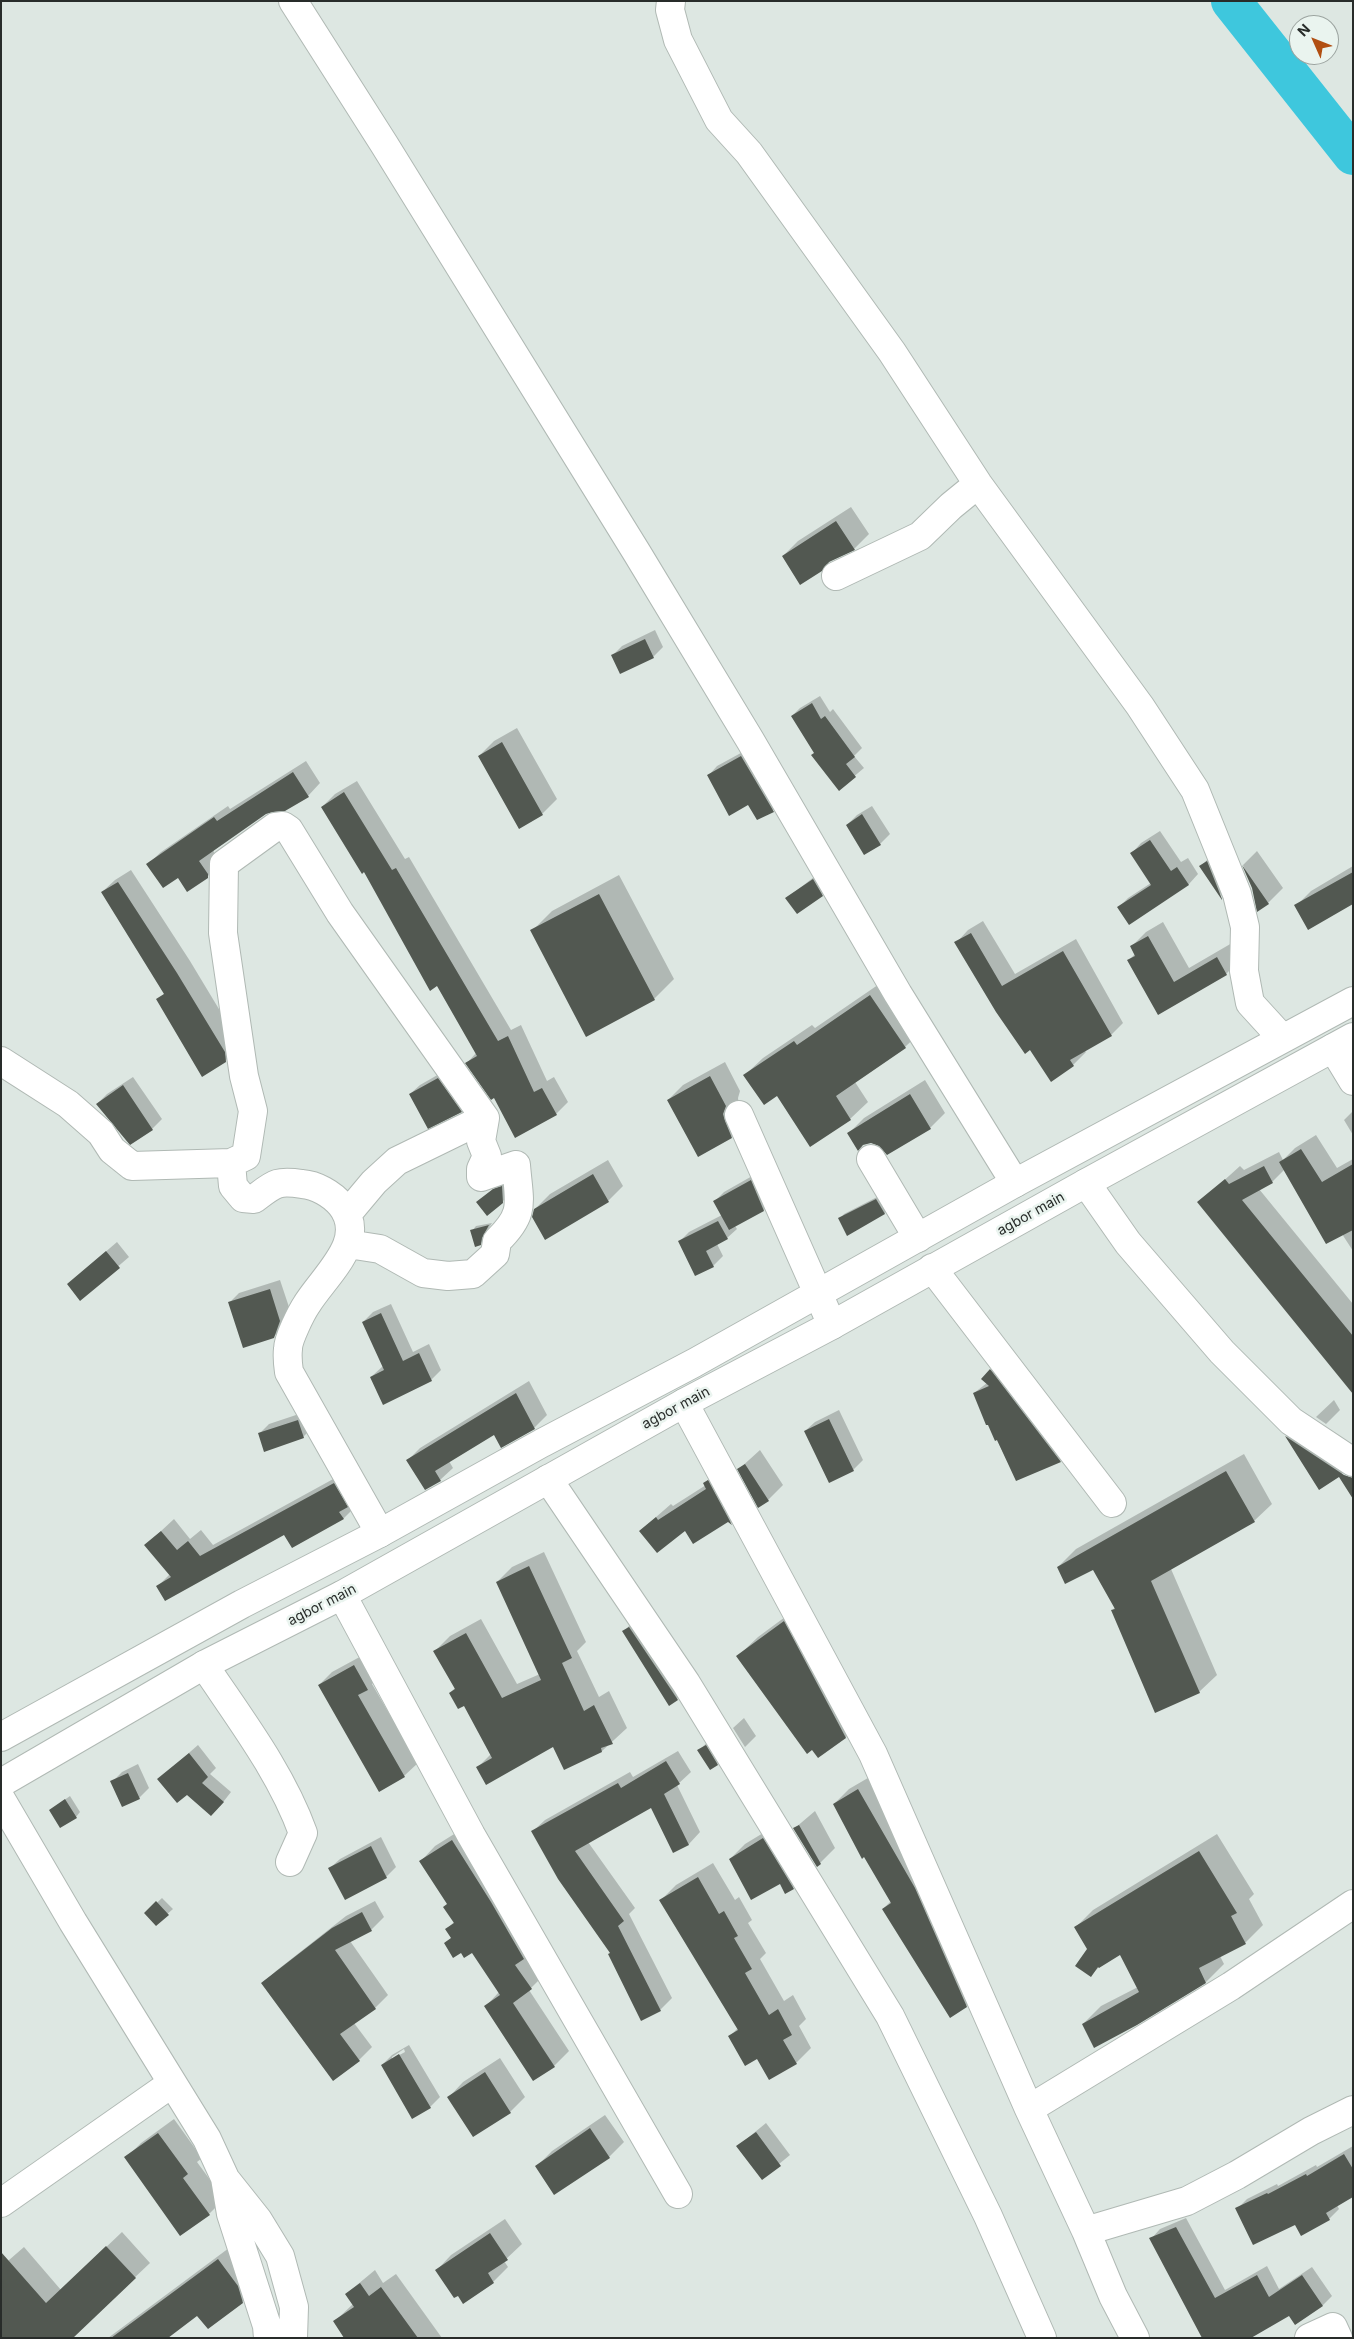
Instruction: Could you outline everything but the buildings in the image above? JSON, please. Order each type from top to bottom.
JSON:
[{"type":"street","points":[[293,1],[637,553],[750,740],[898,994],[1015,1183]]},
{"type":"street","points":[[671,1],[670,10],[678,40],[694,75],[719,120],[749,153],[892,352],[978,484],[1140,706],[1195,790],[1237,894],[1244,927],[1244,971],[1250,1003],[1282,1038]]},
{"type":"street","points":[[836,576],[920,536],[951,506],[978,484]]},
{"type":"street","points":[[1,1061],[68,1104],[101,1134],[112,1150],[132,1166],[232,1163],[246,1156],[253,1111],[244,1076],[223,933],[224,864],[275,827],[283,826],[289,830],[340,913],[485,1118],[481,1142],[487,1156],[481,1169],[481,1177],[516,1165],[520,1212],[508,1230],[497,1241],[495,1254],[488,1263],[473,1274],[448,1276],[423,1273],[380,1249],[348,1244]]},
{"type":"street","points":[[1,1737],[242,1604],[380,1533],[818,1294],[1015,1183],[1353,1001]]},
{"type":"street","points":[[1343,1043],[1353,1081]]},
{"type":"street","name":"agbor main","points":[[1,1783],[204,1665],[342,1595],[684,1402],[832,1325],[1086,1183],[1343,1043]]},
{"type":"street","points":[[740,1115],[832,1325]]},
{"type":"street","points":[[348,1214],[374,1182],[397,1161],[485,1118]]},
{"type":"street","points":[[871,1159],[918,1238]]},
{"type":"street","points":[[232,1163],[233,1186],[243,1198],[254,1199],[275,1183],[304,1184],[334,1197],[348,1214],[351,1224],[348,1244],[330,1274],[307,1304],[288,1347],[289,1372],[380,1533]]},
{"type":"street","points":[[1086,1183],[1128,1243],[1222,1352],[1291,1421],[1353,1462]]},
{"type":"street","points":[[932,1268],[1112,1503]]},
{"type":"street","points":[[684,1402],[873,1754],[1029,2109],[1086,2231],[1113,2296],[1135,2338]]},
{"type":"street","points":[[548,1479],[686,1683],[890,2016],[988,2216],[1042,2338]]},
{"type":"street","points":[[342,1595],[476,1844],[678,2194]]},
{"type":"street","points":[[204,1665],[254,1738],[292,1803],[303,1833],[290,1862]]},
{"type":"street","points":[[1,1799],[171,2084],[207,2139],[225,2178],[258,2220],[280,2256],[294,2307],[293,2338]]},
{"type":"street","points":[[1029,2109],[1231,1986],[1353,1904]]},
{"type":"street","points":[[1,2203],[171,2084]]},
{"type":"street","points":[[1086,2231],[1187,2201],[1237,2175],[1311,2131],[1353,2110]]},
{"type":"street","points":[[225,2178],[231,2214],[267,2326],[268,2338]]},
{"type":"waterway","points":[[1231,1],[1353,155]]}]
